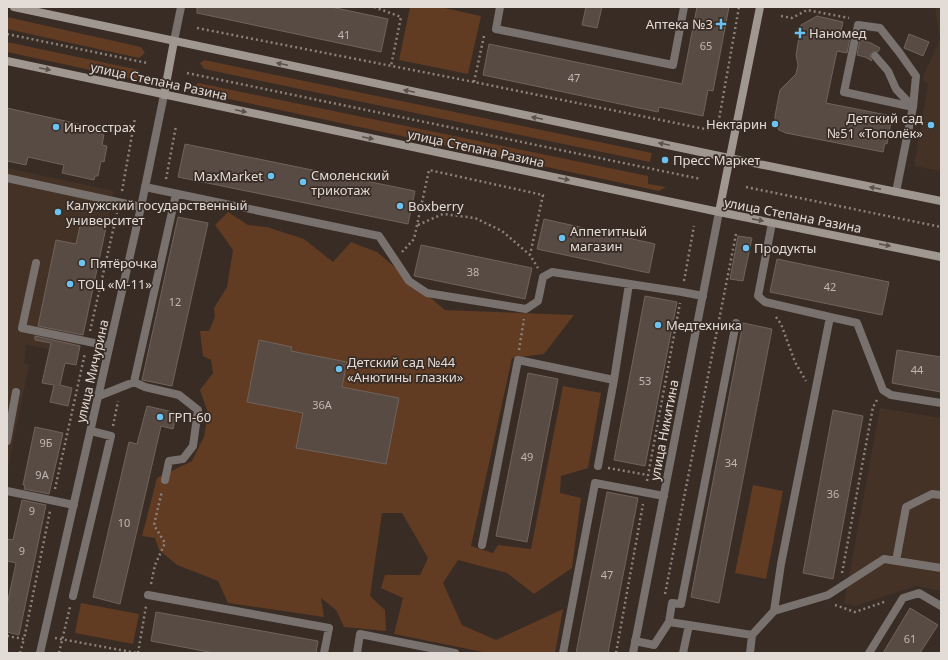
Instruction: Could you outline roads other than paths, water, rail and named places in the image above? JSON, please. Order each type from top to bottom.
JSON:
[{"type":"main road","points":[[14,7],[729,158],[941,201]]},
{"type":"main road","points":[[719,212],[760,7]]},
{"type":"main road","points":[[164,94],[174,41]]},
{"type":"main road","name":"улица Степана Разина","points":[[7,61],[719,212],[941,256]]},
{"type":"street","points":[[174,41],[181,7]]},
{"type":"street","points":[[500,7],[496,29],[673,65],[684,7]]},
{"type":"street","points":[[896,192],[913,107],[916,76],[880,28],[858,25],[844,92],[913,107]]},
{"type":"street","points":[[875,56],[888,71],[896,89],[913,107]]},
{"type":"street","name":"улица Мичурина","points":[[40,653],[146,187],[164,94]]},
{"type":"street","points":[[7,178],[141,207]]},
{"type":"street","points":[[146,187],[379,236],[409,281],[427,293],[526,309],[538,301],[543,277],[552,272],[703,296]]},
{"type":"street","points":[[134,382],[176,194]]},
{"type":"street","name":"улица Никитина","points":[[633,653],[719,212]]},
{"type":"street","points":[[772,223],[758,296],[765,302],[857,322],[883,390],[892,395],[941,403]]},
{"type":"street","points":[[36,263],[22,328],[109,346]]},
{"type":"street","points":[[598,466],[614,380],[629,284]]},
{"type":"street","points":[[774,611],[781,564],[830,317]]},
{"type":"street","points":[[635,641],[654,645],[669,622],[672,603],[681,604],[736,323]]},
{"type":"street","points":[[482,545],[518,360],[614,380]]},
{"type":"street","points":[[99,396],[134,382],[145,387],[179,395],[198,410],[194,446],[183,459],[169,461],[164,480]]},
{"type":"street","points":[[7,441],[16,392]]},
{"type":"street","points":[[73,596],[111,436],[91,431]]},
{"type":"street","points":[[564,653],[595,483],[664,496]]},
{"type":"street","points":[[7,491],[74,505]]},
{"type":"street","points":[[896,561],[906,507],[932,494],[941,495]]},
{"type":"street","points":[[750,653],[752,636],[774,611],[828,595],[884,560],[941,568]]},
{"type":"street","points":[[869,653],[902,598],[919,593],[941,606]]},
{"type":"street","points":[[148,595],[329,628],[324,653]]},
{"type":"street","points":[[669,622],[752,636]]},
{"type":"street","points":[[683,653],[688,625]]},
{"type":"street","points":[[357,653],[360,634],[454,653]]},
{"type":"place","name":"Аптека №3","points":[[721,24]]},
{"type":"place","name":"Наномед","points":[[800,33]]},
{"type":"place","name":"Нектарин","points":[[775,124]]},
{"type":"place","name":"Детский сад №51 «Тополёк»","points":[[931,125]]},
{"type":"place","name":"Ингосстрах","points":[[56,127]]},
{"type":"place","name":"Пресс Маркет","points":[[665,160]]},
{"type":"place","name":"MaxMarket","points":[[271,176]]},
{"type":"place","name":"Смоленский трикотаж","points":[[303,182]]},
{"type":"place","name":"Boxberry","points":[[400,206]]},
{"type":"place","name":"Калужский государственный университет","points":[[58,212]]},
{"type":"place","name":"Аппетитный магазин","points":[[562,238]]},
{"type":"place","name":"Продукты","points":[[746,248]]},
{"type":"place","name":"Пятёрочка","points":[[82,263]]},
{"type":"place","name":"ТОЦ «M-11»","points":[[70,284]]},
{"type":"place","name":"Медтехника","points":[[658,325]]},
{"type":"place","name":"Детский сад №44 «Анютины глазки»","points":[[339,369]]},
{"type":"place","name":"ГРП-60","points":[[160,417]]}]
